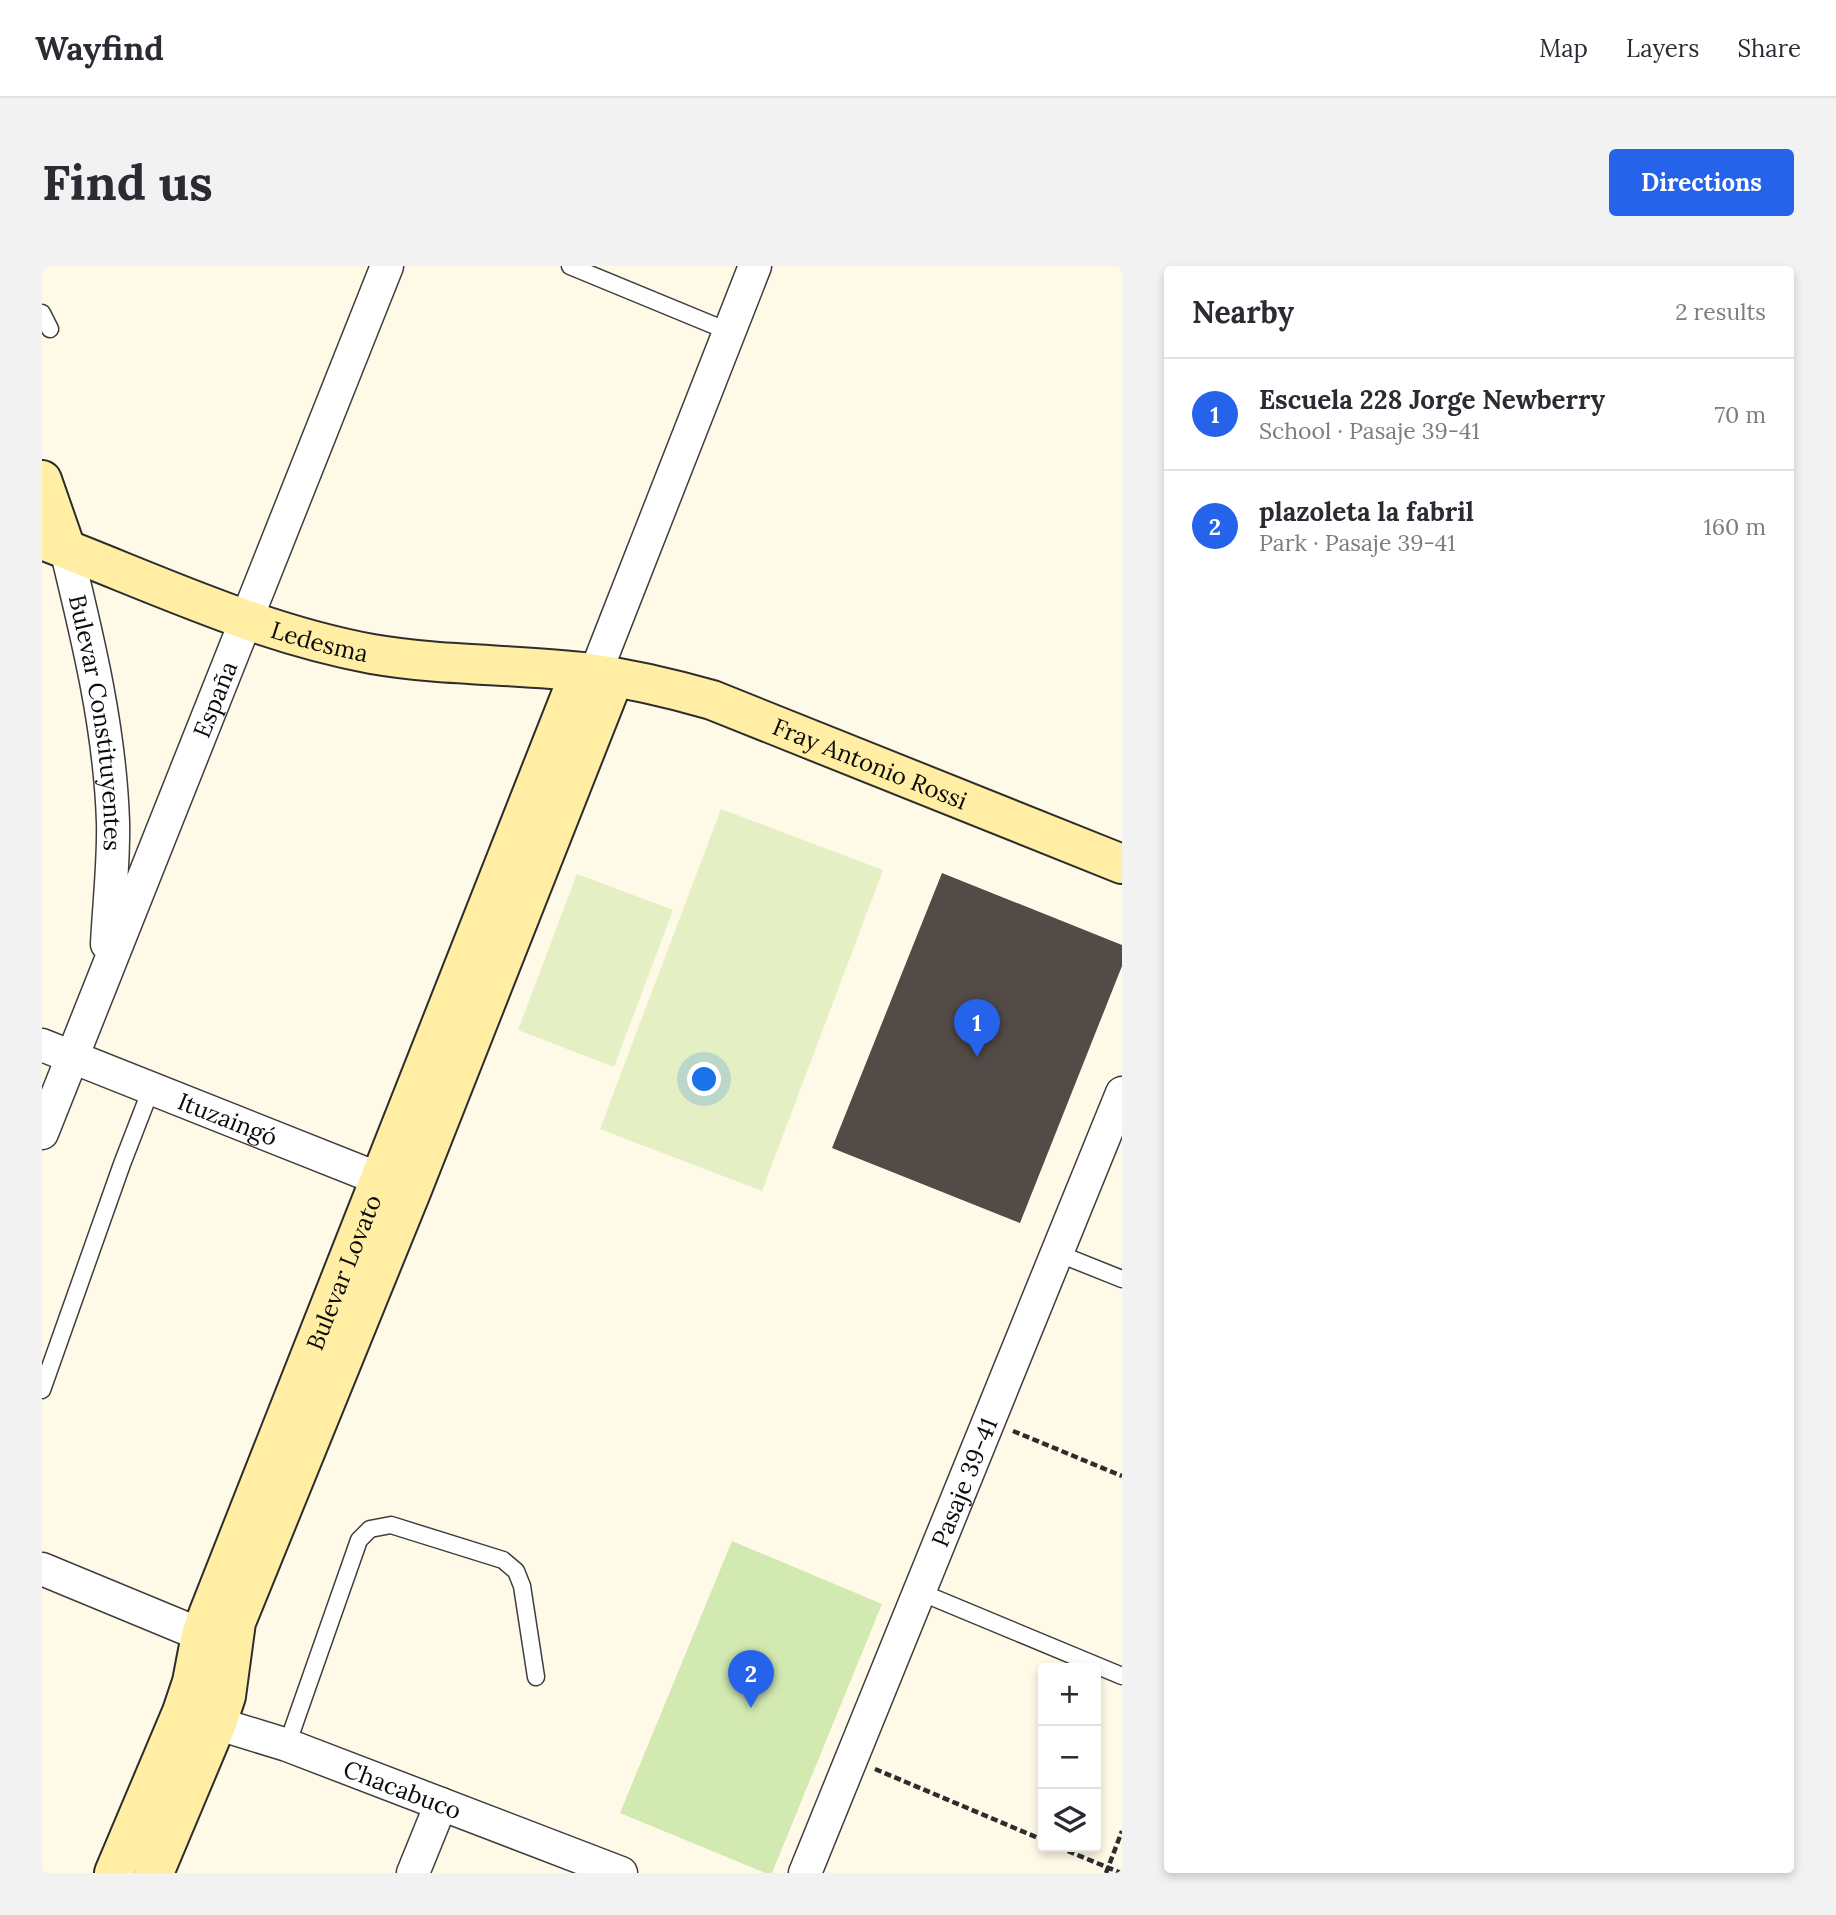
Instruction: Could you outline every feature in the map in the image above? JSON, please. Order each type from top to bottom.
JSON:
[{"type":"main road","name":"Bulevar Constituyentes","points":[[42,480],[54,545]]},
{"type":"main road","name":"Ledesma","points":[[54,545],[245,619],[372,654],[596,675]]},
{"type":"main road","name":"Fray Antonio Rossi","points":[[596,675],[677,690],[712,700],[1122,864]]},
{"type":"main road","name":"Bulevar Lovato","points":[[154,1873],[200,1718],[192,1682],[217,1641],[596,675]]},
{"type":"main road","name":"Bulevar Lovato","points":[[114,1873],[200,1718]]},
{"type":"street","name":"España","points":[[42,1133],[387,266]]},
{"type":"street","points":[[596,675],[755,266]]},
{"type":"street","name":"Bulevar Constituyentes","points":[[54,545],[97,678],[106,743],[113,822],[106,970]]},
{"type":"street","name":"Ituzaingó","points":[[42,1045],[396,1186]]},
{"type":"street","name":"Pasaje 39-41","points":[[805,1873],[1122,1093]]},
{"type":"street","points":[[42,1569],[217,1641]]},
{"type":"street","name":"Chacabuco","points":[[200,1718],[287,1745],[621,1873]]},
{"type":"street","points":[[414,1873],[442,1804]]},
{"type":"lane","points":[[570,266],[730,332]]},
{"type":"lane","points":[[42,313],[50,329]]},
{"type":"lane","points":[[42,1390],[151,1089]]},
{"type":"lane","points":[[1058,1253],[1122,1279]]},
{"type":"lane","points":[[287,1745],[359,1540],[370,1529],[391,1525],[503,1560],[516,1571],[522,1586],[536,1678]]},
{"type":"lane","points":[[920,1592],[1122,1676]]},
{"type":"path","points":[[989,1421],[1122,1476]]},
{"type":"path","points":[[852,1759],[1038,1838]]},
{"type":"path","points":[[1107,1870],[1122,1831]]},
{"type":"path","points":[[1069,1852],[1107,1870],[1121,1873]]},
{"type":"green space","points":[[721,809],[883,870],[762,1191],[600,1129]]},
{"type":"green space","points":[[577,874],[673,910],[614,1067],[518,1030]]},
{"type":"green space","points":[[732,1541],[882,1604],[772,1873],[765,1873],[620,1813]]},
{"type":"building","points":[[942,873],[1122,945],[1122,966],[1020,1223],[832,1148]]},
{"type":"place","name":"Escuela 228 Jorge Newberry","points":[[977,1057]]},
{"type":"place","name":"plazoleta la fabril","points":[[751,1708]]}]
